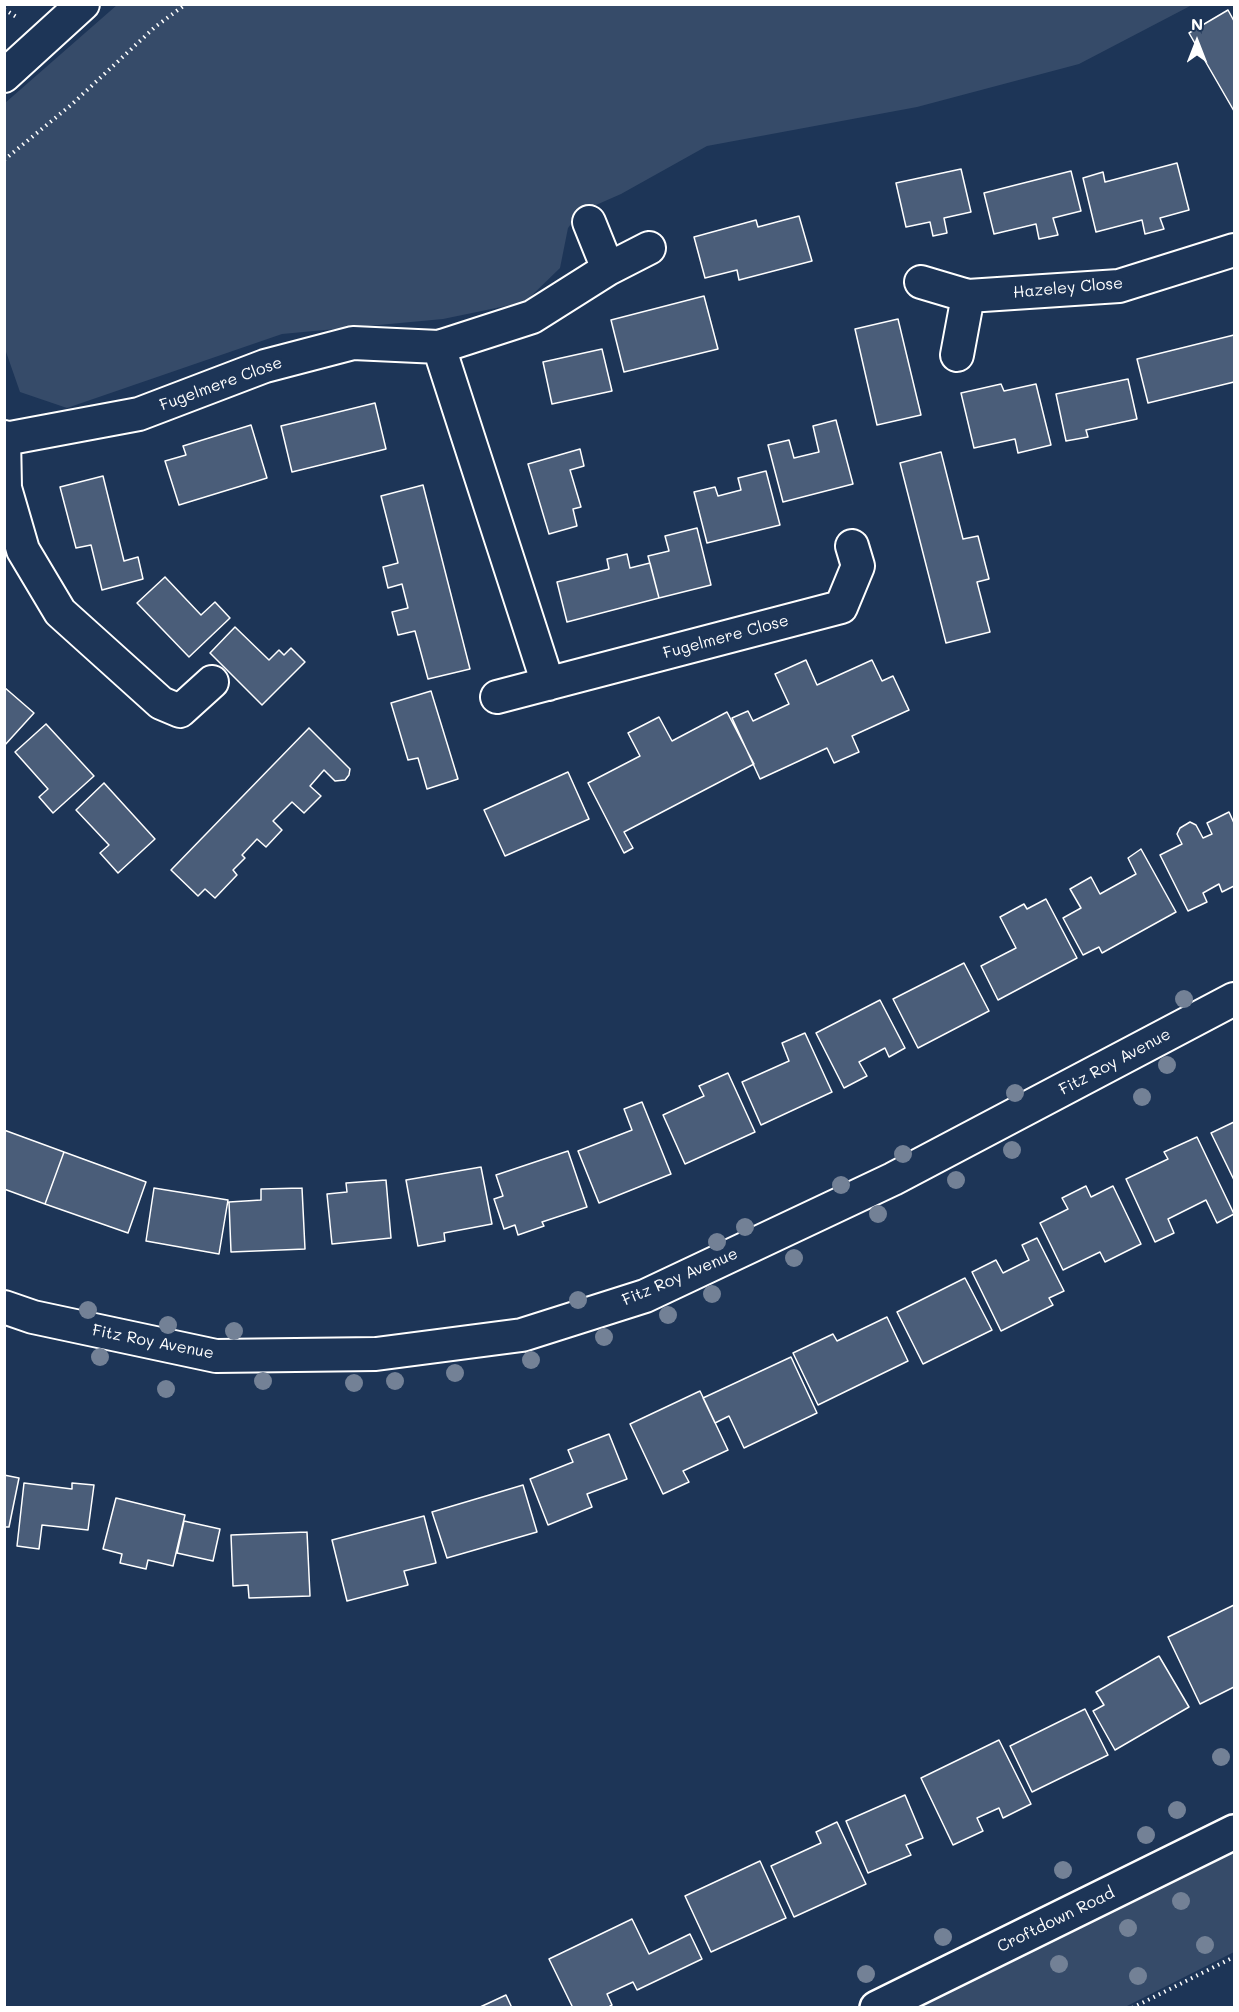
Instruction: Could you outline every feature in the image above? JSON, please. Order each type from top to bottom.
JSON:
[{"type":"street","points":[[4,76],[82,4]]},
{"type":"street","points":[[589,222],[608,269]]},
{"type":"street","name":"Fugelmere Close","points":[[5,438],[139,414],[265,366],[353,343],[439,347],[532,317],[608,269],[649,248]]},
{"type":"street","name":"Hazeley Close","points":[[921,282],[968,296],[1119,286],[1234,250]]},
{"type":"street","points":[[957,355],[968,296]]},
{"type":"street","points":[[439,347],[548,684]]},
{"type":"street","points":[[5,438],[5,488],[23,550],[60,612],[161,703],[180,711],[212,682]]},
{"type":"street","name":"Fugelmere Close","points":[[497,697],[841,607],[858,566],[852,546]]},
{"type":"street","name":"Fitz Roy Avenue","points":[[4,1306],[33,1317],[216,1356],[376,1354],[522,1335],[645,1296],[861,1195],[1234,999]]},
{"type":"street","name":"Croftdown Road","points":[[877,2007],[1234,1832]]},
{"type":"path","points":[[4,160],[71,105],[155,27],[186,4]]},
{"type":"path","points":[[4,9],[19,19]]},
{"type":"path","points":[[1132,2007],[1234,1957]]},
{"type":"shaded area","points":[[117,5],[1192,5],[1079,64],[917,107],[707,146],[621,194],[580,212],[568,228],[560,268],[525,302],[443,319],[282,334],[67,408],[20,392],[5,349],[5,103]]},
{"type":"shaded area","points":[[1234,1850],[1234,1952],[1125,2007],[918,2007]]},
{"type":"building","points":[[1228,10],[1234,21],[1234,111],[1189,33]]},
{"type":"building","points":[[1177,163],[1189,210],[1160,218],[1164,229],[1145,234],[1142,220],[1096,232],[1083,178],[1103,172],[1105,182]]},
{"type":"building","points":[[961,169],[971,212],[944,218],[947,233],[933,236],[930,222],[906,227],[896,183]]},
{"type":"building","points":[[1071,171],[1081,211],[1053,218],[1058,235],[1039,239],[1036,224],[994,234],[984,193]]},
{"type":"building","points":[[799,216],[812,261],[739,280],[737,270],[705,278],[694,237],[756,220],[758,227]]},
{"type":"building","points":[[704,296],[718,349],[624,372],[611,320]]},
{"type":"building","points":[[898,319],[921,415],[877,425],[855,329]]},
{"type":"building","points":[[1234,335],[1234,382],[1148,403],[1137,359]]},
{"type":"building","points":[[602,349],[612,391],[552,404],[543,362]]},
{"type":"building","points":[[1128,379],[1137,419],[1086,430],[1088,437],[1066,441],[1056,394]]},
{"type":"building","points":[[1001,384],[1004,391],[1036,384],[1051,445],[1018,453],[1015,439],[974,448],[961,393]]},
{"type":"building","points":[[375,403],[386,449],[292,472],[281,426]]},
{"type":"building","points":[[836,420],[853,484],[783,502],[768,445],[789,440],[794,458],[819,452],[813,426]]},
{"type":"building","points":[[251,425],[267,478],[179,505],[165,461],[186,455],[183,446]]},
{"type":"building","points":[[580,449],[584,466],[570,470],[581,507],[573,509],[577,526],[549,534],[528,464]]},
{"type":"building","points":[[941,452],[963,539],[978,536],[989,579],[977,582],[990,632],[946,643],[900,463]]},
{"type":"building","points":[[766,471],[780,525],[707,543],[694,492],[715,487],[718,496],[741,490],[738,478]]},
{"type":"building","points":[[103,476],[124,561],[138,557],[143,579],[102,590],[91,545],[76,548],[60,487]]},
{"type":"building","points":[[423,485],[470,669],[428,679],[415,631],[398,635],[392,612],[408,608],[402,584],[388,588],[383,567],[398,563],[381,496]]},
{"type":"building","points":[[697,528],[711,585],[659,598],[648,556],[669,551],[665,536]]},
{"type":"building","points":[[627,554],[630,568],[650,563],[659,598],[567,622],[557,582],[609,569],[607,559]]},
{"type":"building","points":[[165,577],[201,615],[215,602],[230,618],[189,657],[137,603]]},
{"type":"building","points":[[235,627],[269,660],[279,650],[284,655],[291,648],[305,662],[262,705],[210,653]]},
{"type":"building","points":[[806,660],[817,685],[872,660],[882,681],[893,676],[909,710],[852,736],[859,752],[834,763],[827,748],[760,779],[732,718],[748,711],[753,721],[789,704],[775,674]]},
{"type":"building","points":[[4,687],[34,713],[4,746]]},
{"type":"building","points":[[431,691],[458,779],[427,789],[418,758],[408,760],[391,703]]},
{"type":"building","points":[[727,712],[754,764],[624,832],[633,848],[624,853],[588,783],[640,756],[628,733],[659,717],[672,741]]},
{"type":"building","points":[[46,724],[94,776],[53,813],[39,797],[48,789],[15,752]]},
{"type":"building","points":[[309,728],[350,769],[349,775],[345,780],[335,781],[324,770],[310,786],[321,796],[304,813],[292,802],[273,821],[282,830],[266,847],[257,839],[242,855],[245,858],[233,870],[237,875],[215,898],[205,889],[198,896],[171,870]]},
{"type":"building","points":[[568,772],[589,819],[505,856],[484,810]]},
{"type":"building","points":[[104,783],[155,839],[118,873],[100,853],[109,845],[76,810]]},
{"type":"building","points":[[1229,812],[1234,823],[1234,886],[1222,892],[1219,884],[1203,893],[1207,902],[1188,911],[1160,855],[1182,844],[1177,834],[1180,828],[1190,822],[1196,825],[1203,838],[1212,834],[1207,823]]},
{"type":"building","points":[[1141,849],[1176,912],[1102,953],[1099,947],[1083,955],[1063,918],[1081,908],[1070,889],[1091,877],[1100,894],[1136,874],[1128,858]]},
{"type":"building","points":[[1046,899],[1077,958],[998,1000],[981,966],[1016,948],[1000,917],[1024,904],[1027,909]]},
{"type":"building","points":[[964,963],[989,1011],[918,1048],[893,999]]},
{"type":"building","points":[[880,1000],[905,1048],[889,1057],[885,1048],[859,1062],[867,1076],[844,1088],[816,1033]]},
{"type":"building","points":[[805,1033],[832,1092],[761,1125],[742,1082],[789,1061],[782,1043]]},
{"type":"building","points":[[728,1073],[755,1132],[685,1164],[663,1115],[704,1096],[699,1086]]},
{"type":"building","points":[[642,1102],[671,1174],[599,1203],[578,1151],[632,1130],[624,1109]]},
{"type":"building","points":[[1234,1122],[1234,1180],[1211,1133]]},
{"type":"building","points":[[4,1130],[64,1152],[45,1204],[4,1189]]},
{"type":"building","points":[[1197,1137],[1234,1214],[1217,1223],[1206,1200],[1168,1219],[1174,1233],[1155,1242],[1126,1179],[1168,1159],[1164,1152]]},
{"type":"building","points":[[568,1151],[587,1207],[542,1222],[544,1226],[518,1235],[515,1225],[504,1229],[494,1199],[503,1196],[496,1175]]},
{"type":"building","points":[[64,1152],[146,1182],[128,1233],[45,1204]]},
{"type":"building","points":[[481,1167],[492,1224],[444,1233],[445,1241],[418,1246],[406,1180]]},
{"type":"building","points":[[386,1180],[391,1238],[332,1244],[327,1194],[347,1192],[346,1183]]},
{"type":"building","points":[[1086,1186],[1091,1197],[1113,1186],[1141,1244],[1105,1262],[1100,1252],[1063,1270],[1040,1223],[1068,1209],[1062,1198]]},
{"type":"building","points":[[154,1188],[228,1200],[219,1254],[146,1241]]},
{"type":"building","points":[[302,1188],[305,1249],[231,1252],[229,1202],[261,1200],[261,1189]]},
{"type":"building","points":[[1037,1238],[1064,1291],[1049,1298],[1053,1305],[1001,1331],[972,1272],[996,1260],[1003,1273],[1029,1260],[1022,1245]]},
{"type":"building","points":[[965,1278],[992,1330],[923,1364],[897,1312]]},
{"type":"building","points":[[887,1317],[908,1361],[818,1405],[793,1353],[833,1334],[837,1341]]},
{"type":"building","points":[[791,1357],[817,1413],[744,1448],[729,1416],[715,1423],[703,1398]]},
{"type":"building","points":[[700,1391],[728,1450],[683,1471],[689,1482],[663,1494],[630,1424]]},
{"type":"building","points":[[609,1434],[627,1479],[587,1494],[592,1507],[548,1525],[530,1479],[573,1462],[568,1450]]},
{"type":"building","points":[[4,1475],[19,1478],[9,1527],[4,1527]]},
{"type":"building","points":[[24,1483],[72,1489],[72,1483],[94,1485],[88,1530],[42,1525],[39,1549],[17,1546]]},
{"type":"building","points":[[523,1485],[537,1532],[447,1558],[432,1512]]},
{"type":"building","points":[[116,1498],[185,1515],[173,1566],[148,1560],[146,1569],[120,1563],[122,1554],[103,1549]]},
{"type":"building","points":[[424,1516],[436,1563],[404,1571],[408,1585],[347,1601],[332,1540]]},
{"type":"building","points":[[184,1521],[220,1529],[213,1561],[177,1553]]},
{"type":"building","points":[[307,1532],[310,1596],[249,1598],[248,1585],[233,1586],[231,1535]]},
{"type":"building","points":[[1234,1605],[1234,1687],[1200,1704],[1168,1637]]},
{"type":"building","points":[[1159,1656],[1189,1707],[1115,1750],[1093,1711],[1104,1705],[1096,1692]]},
{"type":"building","points":[[1085,1709],[1108,1755],[1032,1792],[1010,1746]]},
{"type":"building","points":[[999,1740],[1031,1804],[1003,1818],[999,1808],[977,1818],[983,1831],[953,1845],[921,1778]]},
{"type":"building","points":[[905,1795],[923,1838],[906,1845],[911,1855],[868,1873],[846,1821]]},
{"type":"building","points":[[837,1822],[866,1884],[794,1917],[771,1866],[821,1843],[816,1832]]},
{"type":"building","points":[[760,1861],[786,1918],[711,1952],[685,1896]]},
{"type":"building","points":[[632,1919],[649,1954],[690,1934],[702,1959],[637,1990],[633,1982],[607,1994],[612,2005],[607,2008],[573,2008],[549,1959]]},
{"type":"building","points":[[506,1995],[512,2008],[478,2008]]}]
